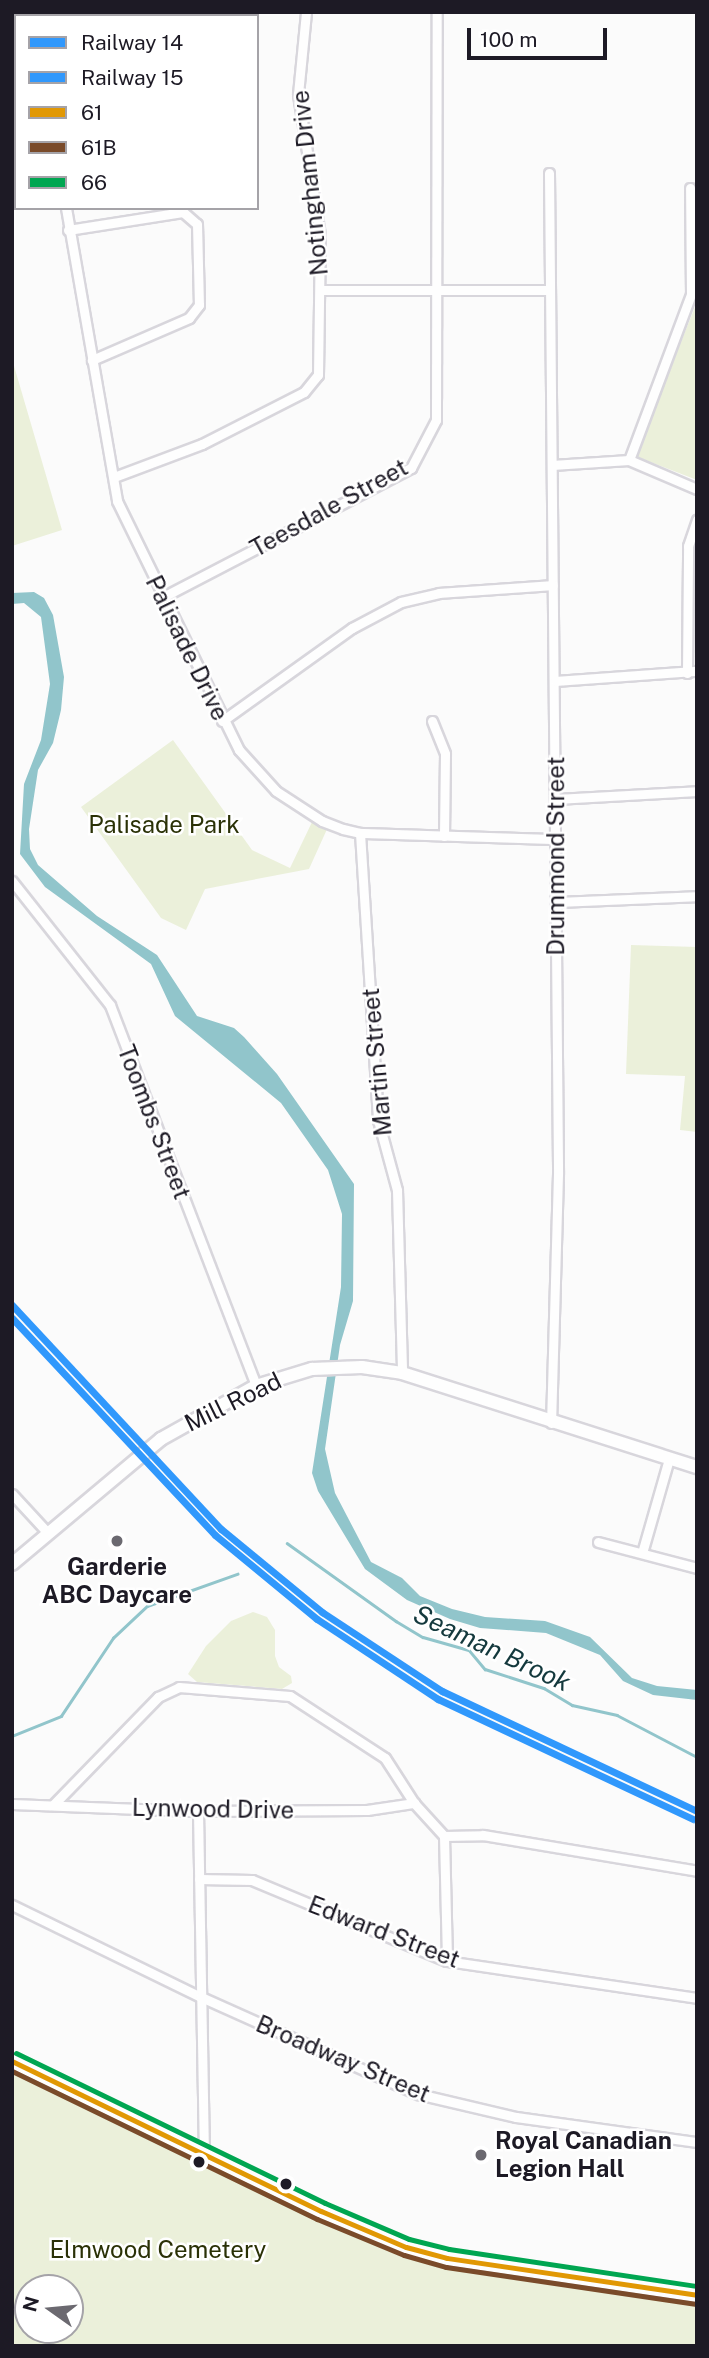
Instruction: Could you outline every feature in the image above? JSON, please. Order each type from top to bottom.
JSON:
[{"type":"main road","points":[[12,2061],[362,2230],[416,2250],[697,2295]]},
{"type":"street","name":"Notingham Drive","points":[[114,477],[202,444],[304,392],[318,375],[320,235],[298,94],[306,12]]},
{"type":"street","name":"Teesdale Street","points":[[161,598],[411,468],[436,420],[437,12]]},
{"type":"street","name":"Drummond Street","points":[[549,173],[556,681],[558,1174],[551,1423]]},
{"type":"street","points":[[629,460],[694,295],[690,188]]},
{"type":"street","name":"Palisade Drive","points":[[66,210],[117,501],[161,598],[239,750],[276,791],[322,821],[360,833],[555,839]]},
{"type":"street","points":[[68,230],[183,212],[197,224],[199,304],[189,318],[92,360]]},
{"type":"street","points":[[321,290],[549,290]]},
{"type":"street","points":[[552,465],[629,460],[697,489]]},
{"type":"street","points":[[556,681],[692,672],[688,546],[697,520]]},
{"type":"street","points":[[222,721],[352,628],[401,602],[439,593],[553,585]]},
{"type":"street","points":[[432,721],[445,754],[444,836]]},
{"type":"street","points":[[556,799],[697,791]]},
{"type":"street","name":"Martin Street","points":[[360,833],[378,1120],[397,1190],[402,1373]]},
{"type":"street","name":"Toombs Street","points":[[12,881],[110,1005],[256,1386]]},
{"type":"street","points":[[556,902],[697,896]]},
{"type":"street","name":"Mill Road","points":[[12,1564],[161,1439],[256,1386],[312,1369],[362,1367],[402,1373],[551,1423],[697,1467]]},
{"type":"street","points":[[642,1553],[668,1460]]},
{"type":"street","points":[[12,1494],[48,1533]]},
{"type":"street","points":[[598,1542],[697,1569]]},
{"type":"street","points":[[53,1805],[158,1697],[179,1686],[290,1696],[385,1758],[414,1803],[444,1836],[447,1961]]},
{"type":"street","name":"Lynwood Drive","points":[[12,1804],[198,1811],[367,1810],[414,1803]]},
{"type":"street","points":[[198,1811],[204,2156]]},
{"type":"street","points":[[444,1836],[483,1835],[697,1871]]},
{"type":"street","name":"Edward Street","points":[[199,1879],[251,1880],[447,1961],[697,1998]]},
{"type":"street","name":"Broadway Street","points":[[12,1905],[201,1997],[429,2098],[516,2117],[697,2142]]},
{"type":"green space","points":[[697,302],[697,480],[635,456]]},
{"type":"green space","points":[[12,359],[62,530],[12,546]]},
{"type":"green space","name":"Palisade Park","points":[[173,740],[252,850],[290,868],[313,820],[328,827],[309,869],[205,889],[186,930],[161,918],[81,807]]},
{"type":"green space","points":[[631,945],[697,947],[697,1132],[680,1130],[685,1076],[626,1074]]},
{"type":"green space","points":[[253,1612],[267,1617],[275,1630],[275,1656],[279,1667],[291,1676],[292,1683],[282,1689],[197,1682],[188,1674],[206,1646],[231,1621]]},
{"type":"green space","name":"Elmwood Cemetery","points":[[12,2071],[247,2186],[402,2255],[445,2267],[697,2304],[697,2346],[12,2346]]},
{"type":"water","points":[[34,592],[44,598],[53,615],[64,677],[61,710],[53,743],[38,770],[29,829],[30,849],[38,865],[97,916],[157,955],[197,1016],[234,1028],[244,1037],[277,1074],[354,1184],[353,1301],[340,1345],[325,1449],[335,1493],[371,1562],[402,1578],[420,1596],[452,1609],[485,1617],[545,1621],[590,1637],[632,1678],[657,1686],[697,1690],[697,1700],[653,1695],[623,1681],[600,1655],[546,1633],[480,1628],[450,1619],[407,1600],[365,1569],[318,1491],[312,1473],[341,1287],[342,1214],[328,1170],[281,1103],[175,1016],[151,964],[45,887],[20,854],[24,784],[41,740],[50,684],[41,617],[24,603],[12,604],[12,593]]},
{"type":"waterway","name":"Seaman Brook","points":[[287,1543],[396,1621],[423,1637],[469,1650],[485,1669],[544,1688],[572,1705],[617,1715],[697,1757]]},
{"type":"waterway","name":"Seaman Brook","points":[[12,1736],[61,1716],[113,1638],[147,1606],[237,1574]]},
{"type":"rail line","name":"14","points":[[12,1305],[221,1529],[322,1612],[442,1691],[697,1811]]},
{"type":"rail line","name":"15","points":[[12,1318],[215,1535],[317,1619],[438,1699],[693,1819]]},
{"type":"transit line","name":"66","points":[[16,2053],[325,2203],[409,2239],[449,2249],[697,2286]]},
{"type":"transit line","name":"61","points":[[12,2061],[321,2211],[406,2247],[447,2258],[697,2295]]},
{"type":"transit line","name":"61B","points":[[12,2071],[317,2219],[404,2255],[446,2267],[696,2304]]},
{"type":"place","name":"Garderie ABC Daycare","points":[[117,1541]]},
{"type":"place","name":"Royal Canadian Legion Hall","points":[[481,2155]]}]
